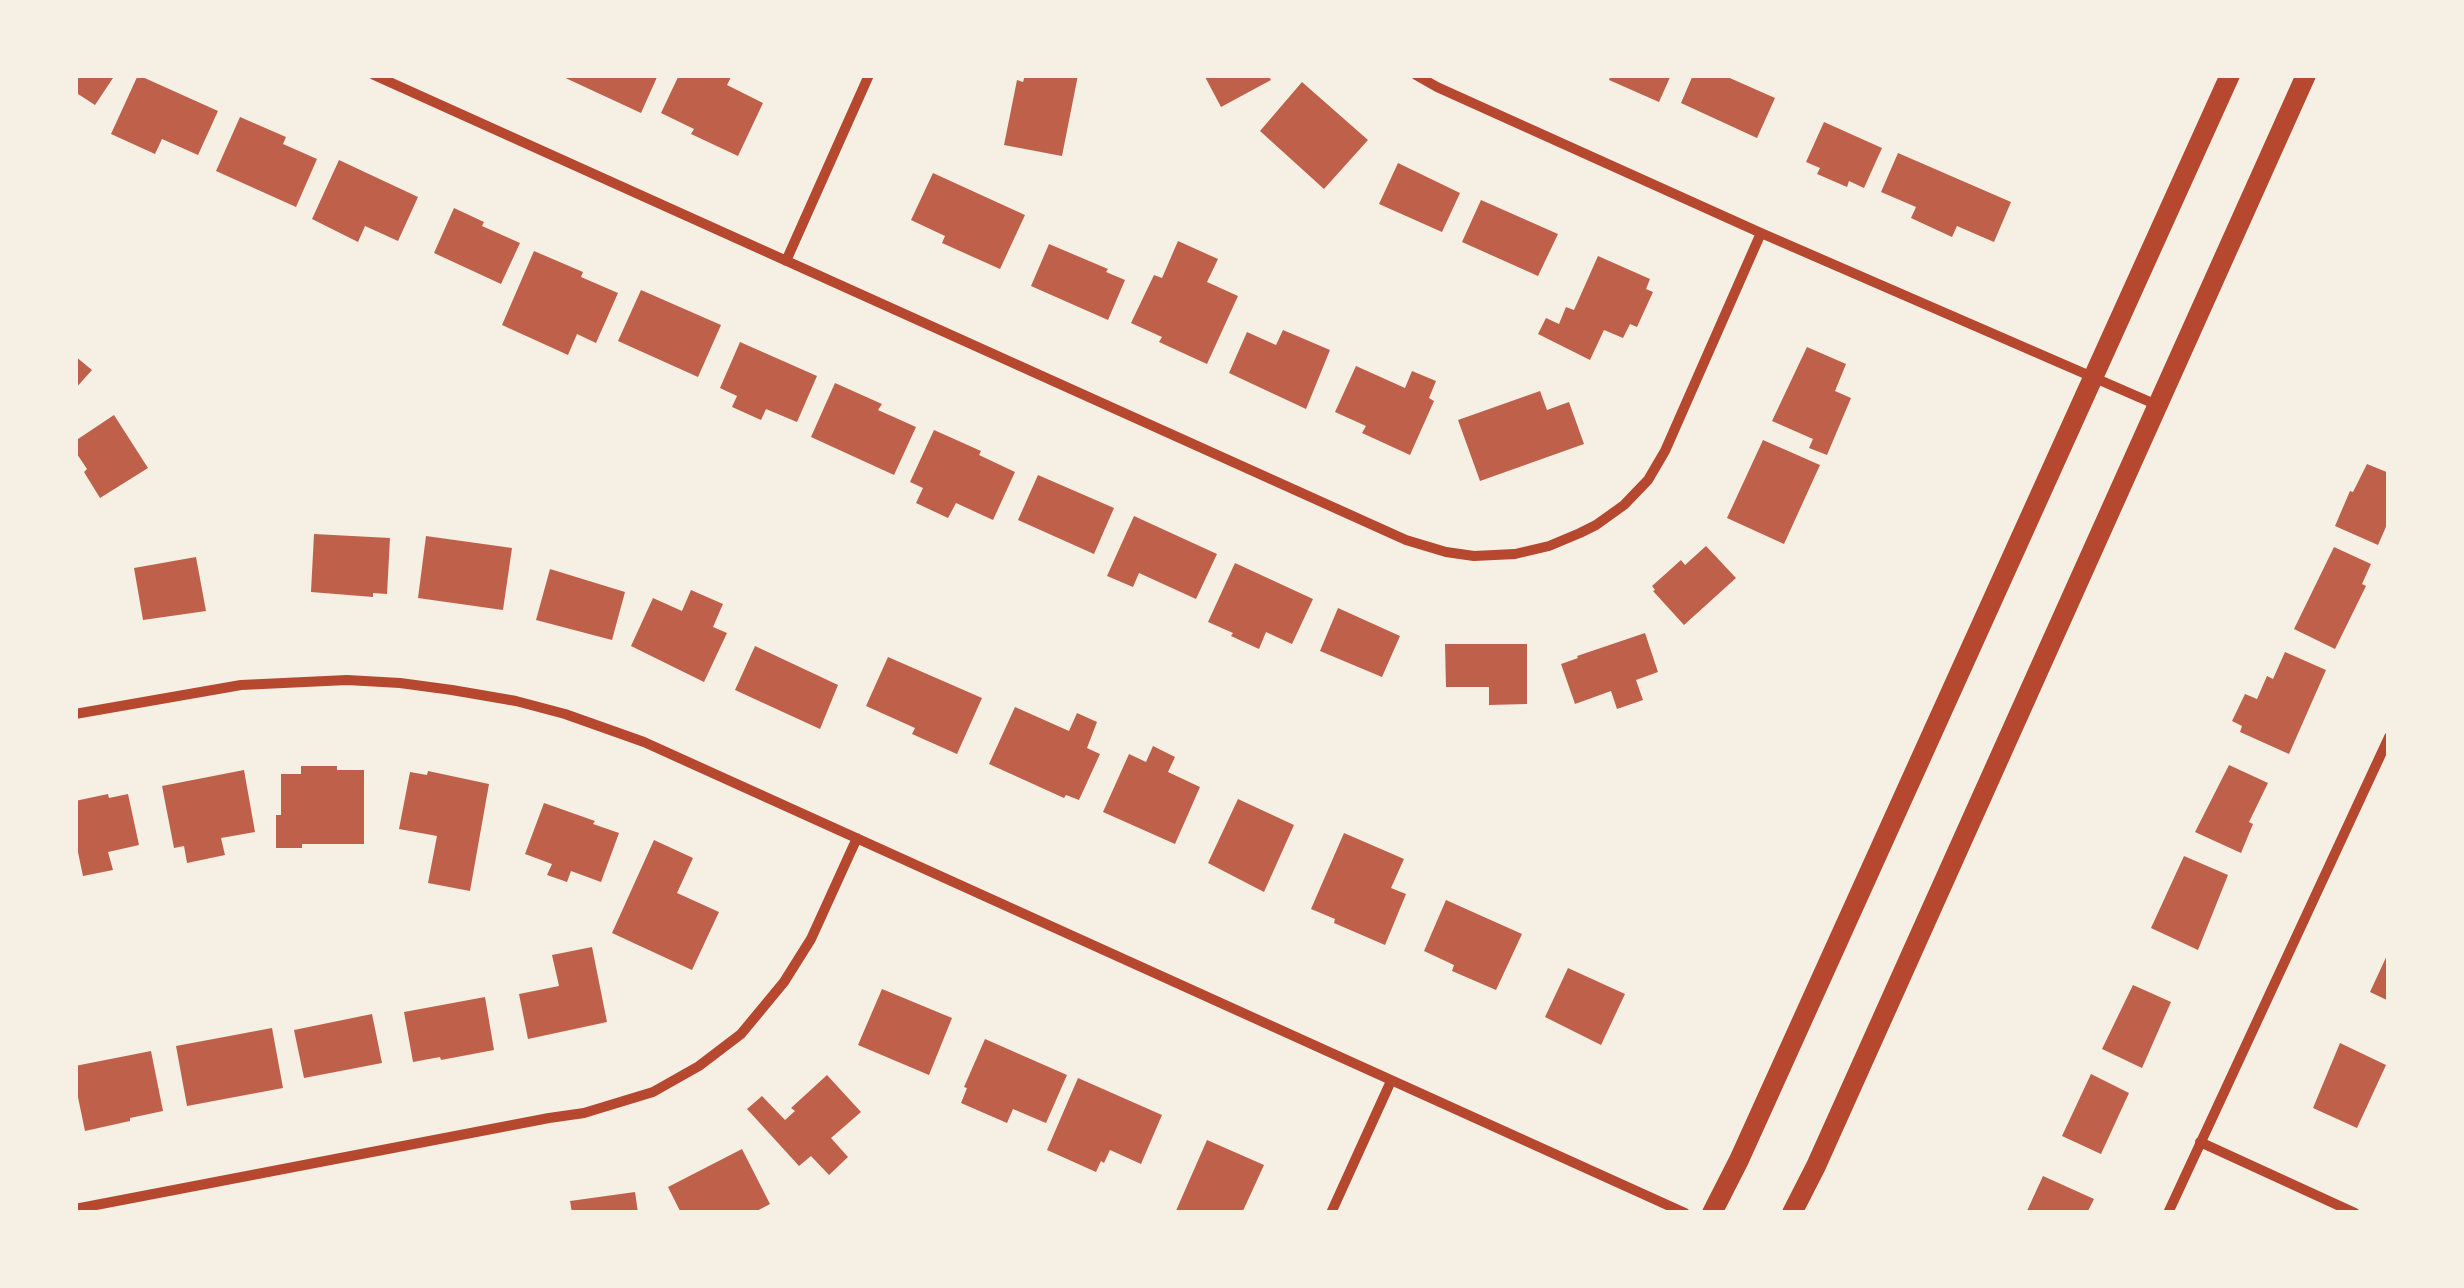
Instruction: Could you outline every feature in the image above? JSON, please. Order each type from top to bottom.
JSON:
[{"type":"main road","points":[[1712,1213],[2230,75]]},
{"type":"main road","points":[[1792,1213],[2306,75]]},
{"type":"street","points":[[374,75],[1406,540],[1474,556],[1502,556],[1549,546],[1596,525],[1624,505],[1648,480],[1665,451],[1761,232]]},
{"type":"street","points":[[786,261],[869,75]]},
{"type":"street","points":[[1416,75],[2157,406]]},
{"type":"street","points":[[75,714],[205,689],[276,682],[365,681],[452,690],[532,706],[615,731],[1685,1213]]},
{"type":"street","points":[[2168,1213],[2389,737]]},
{"type":"street","points":[[75,1209],[584,1113],[653,1092],[699,1066],[741,1034],[784,982],[811,939],[857,838]]},
{"type":"street","points":[[1331,1213],[1391,1081]]},
{"type":"street","points":[[2200,1142],[2354,1213]]},
{"type":"building","points":[[75,75],[115,75],[95,105],[75,92]]},
{"type":"building","points":[[138,75],[218,111],[198,155],[162,139],[155,154],[111,134]]},
{"type":"building","points":[[559,75],[658,75],[641,113]]},
{"type":"building","points":[[679,75],[732,75],[727,85],[763,103],[738,156],[691,134],[694,129],[661,113]]},
{"type":"building","points":[[1025,75],[1078,75],[1062,156],[1004,145],[1017,80],[1023,82]]},
{"type":"building","points":[[1204,75],[1268,75],[1271,80],[1221,107]]},
{"type":"building","points":[[1611,75],[1671,75],[1659,102],[1609,80]]},
{"type":"building","points":[[1693,75],[1723,75],[1775,98],[1757,138],[1681,103]]},
{"type":"building","points":[[1302,82],[1368,140],[1324,189],[1260,131]]},
{"type":"building","points":[[240,117],[286,137],[283,144],[317,159],[296,207],[216,171]]},
{"type":"building","points":[[1824,122],[1882,148],[1864,188],[1849,181],[1847,187],[1817,174],[1820,168],[1806,162]]},
{"type":"building","points":[[1898,153],[2011,202],[1994,242],[1957,226],[1952,237],[1911,218],[1916,207],[1881,192]]},
{"type":"building","points":[[339,160],[418,197],[398,241],[365,226],[358,242],[312,219]]},
{"type":"building","points":[[1398,163],[1460,193],[1442,232],[1379,204]]},
{"type":"building","points":[[933,173],[1025,215],[1000,269],[942,243],[945,236],[911,220]]},
{"type":"building","points":[[1481,200],[1558,234],[1538,276],[1462,242]]},
{"type":"building","points":[[454,208],[520,243],[501,284],[434,253]]},
{"type":"building","points":[[1178,241],[1218,259],[1207,282],[1238,296],[1207,364],[1159,342],[1162,337],[1131,323],[1154,275],[1162,278]]},
{"type":"building","points":[[1049,244],[1125,280],[1108,320],[1031,286]]},
{"type":"building","points":[[534,251],[583,272],[581,277],[618,293],[596,343],[577,334],[568,355],[502,325]]},
{"type":"building","points":[[1598,256],[1650,279],[1646,289],[1653,292],[1637,327],[1630,324],[1623,338],[1604,330],[1590,360],[1538,334],[1546,318],[1559,324],[1566,307],[1574,310]]},
{"type":"building","points":[[641,290],[721,325],[698,377],[618,341]]},
{"type":"building","points":[[1283,330],[1330,350],[1306,409],[1229,373],[1247,332],[1276,345]]},
{"type":"building","points":[[740,342],[817,376],[797,422],[766,409],[761,420],[732,407],[737,396],[720,388]]},
{"type":"building","points":[[1807,347],[1846,364],[1835,391],[1851,398],[1827,455],[1809,448],[1813,439],[1772,421]]},
{"type":"building","points":[[75,356],[92,370],[75,389]]},
{"type":"building","points":[[1356,366],[1405,388],[1412,371],[1436,381],[1429,398],[1434,401],[1410,455],[1362,433],[1366,426],[1335,412]]},
{"type":"building","points":[[835,383],[882,404],[878,410],[916,427],[894,475],[811,437]]},
{"type":"building","points":[[1540,391],[1547,410],[1569,402],[1584,444],[1480,481],[1458,420]]},
{"type":"building","points":[[114,415],[148,468],[100,498],[84,472],[87,469],[75,451],[75,441]]},
{"type":"building","points":[[934,430],[1015,472],[993,520],[956,503],[948,518],[916,503],[923,488],[910,482]]},
{"type":"building","points":[[1763,440],[1820,465],[1784,544],[1727,518]]},
{"type":"building","points":[[2367,464],[2389,473],[2389,520],[2378,545],[2335,526]]},
{"type":"building","points":[[1038,475],[1114,508],[1094,554],[1018,520]]},
{"type":"building","points":[[1134,516],[1217,554],[1196,599],[1139,573],[1133,587],[1107,576]]},
{"type":"building","points":[[314,534],[390,538],[387,594],[373,593],[373,597],[311,592]]},
{"type":"building","points":[[426,536],[512,548],[503,610],[418,598]]},
{"type":"building","points":[[1706,546],[1736,578],[1684,625],[1652,586],[1681,560],[1685,565]]},
{"type":"building","points":[[2334,547],[2371,564],[2362,584],[2366,586],[2335,649],[2294,629]]},
{"type":"building","points":[[196,557],[206,611],[143,620],[134,568]]},
{"type":"building","points":[[1235,563],[1313,599],[1292,644],[1266,632],[1259,649],[1208,622]]},
{"type":"building","points":[[550,569],[625,592],[612,640],[536,620]]},
{"type":"building","points":[[691,590],[723,604],[713,627],[727,633],[704,682],[631,646],[653,598],[682,611]]},
{"type":"building","points":[[1338,608],[1400,636],[1382,677],[1320,651]]},
{"type":"building","points":[[1645,633],[1658,672],[1636,680],[1643,700],[1617,709],[1611,691],[1575,704],[1561,664]]},
{"type":"building","points":[[1445,644],[1527,644],[1527,704],[1489,705],[1489,687],[1446,687]]},
{"type":"building","points":[[755,646],[838,685],[820,729],[735,690]]},
{"type":"building","points":[[2285,652],[2326,670],[2289,754],[2240,732],[2242,726],[2232,721],[2245,694],[2257,699],[2267,676],[2273,679]]},
{"type":"building","points":[[888,657],[982,698],[957,754],[912,734],[915,728],[866,706]]},
{"type":"building","points":[[1015,707],[1069,731],[1077,713],[1097,722],[1087,748],[1100,754],[1079,800],[1066,795],[1064,798],[989,764]]},
{"type":"building","points":[[1153,746],[1175,757],[1168,772],[1200,787],[1175,844],[1103,812],[1129,754],[1146,762]]},
{"type":"building","points":[[2229,765],[2268,783],[2249,822],[2253,824],[2241,853],[2195,832]]},
{"type":"building","points":[[301,766],[364,770],[364,844],[276,848],[281,774],[301,774]]},
{"type":"building","points":[[244,770],[255,832],[221,838],[225,855],[187,863],[184,846],[174,848],[162,786]]},
{"type":"building","points":[[428,771],[489,784],[470,891],[428,883],[437,836],[399,829],[410,772],[427,775]]},
{"type":"building","points":[[108,794],[109,798],[128,794],[139,845],[108,852],[113,870],[83,876],[75,838],[75,801]]},
{"type":"building","points":[[1238,799],[1294,825],[1264,892],[1208,863]]},
{"type":"building","points":[[544,803],[619,833],[601,882],[571,871],[567,882],[547,875],[552,864],[525,854]]},
{"type":"building","points":[[1344,833],[1404,859],[1391,888],[1406,894],[1385,945],[1311,909]]},
{"type":"building","points":[[654,840],[693,858],[677,893],[719,912],[692,970],[612,933]]},
{"type":"building","points":[[2184,856],[2228,875],[2198,950],[2151,928]]},
{"type":"building","points":[[1446,900],[1522,934],[1496,990],[1452,971],[1454,965],[1424,951]]},
{"type":"building","points":[[592,947],[607,1022],[528,1039],[519,994],[559,986],[552,955]]},
{"type":"building","points":[[2389,951],[2389,1001],[2370,992]]},
{"type":"building","points":[[1568,968],[1625,994],[1601,1045],[1545,1017]]},
{"type":"building","points":[[2133,985],[2171,1002],[2142,1068],[2102,1049]]},
{"type":"building","points":[[882,989],[952,1018],[929,1075],[858,1045]]},
{"type":"building","points":[[485,997],[494,1050],[413,1062],[404,1012]]},
{"type":"building","points":[[372,1014],[382,1063],[304,1078],[294,1030]]},
{"type":"building","points":[[272,1028],[283,1088],[187,1106],[176,1046]]},
{"type":"building","points":[[985,1039],[1067,1075],[1046,1123],[1013,1109],[1007,1123],[961,1103]]},
{"type":"building","points":[[2340,1043],[2386,1065],[2357,1128],[2313,1108]]},
{"type":"building","points":[[151,1051],[163,1111],[85,1131],[75,1066]]},
{"type":"building","points":[[2091,1074],[2129,1093],[2101,1154],[2062,1136]]},
{"type":"building","points":[[827,1075],[861,1112],[831,1138],[848,1157],[829,1175],[811,1156],[799,1166],[747,1109],[762,1096],[785,1120],[795,1111],[791,1108]]},
{"type":"building","points":[[1078,1078],[1162,1115],[1141,1164],[1110,1150],[1096,1172],[1047,1150]]},
{"type":"building","points":[[1207,1140],[1264,1165],[1242,1213],[1175,1213]]},
{"type":"building","points":[[742,1149],[770,1204],[753,1213],[681,1213],[668,1187]]},
{"type":"building","points":[[2043,1176],[2094,1199],[2087,1213],[2026,1213]]},
{"type":"building","points":[[635,1192],[638,1213],[572,1213],[570,1201]]}]
